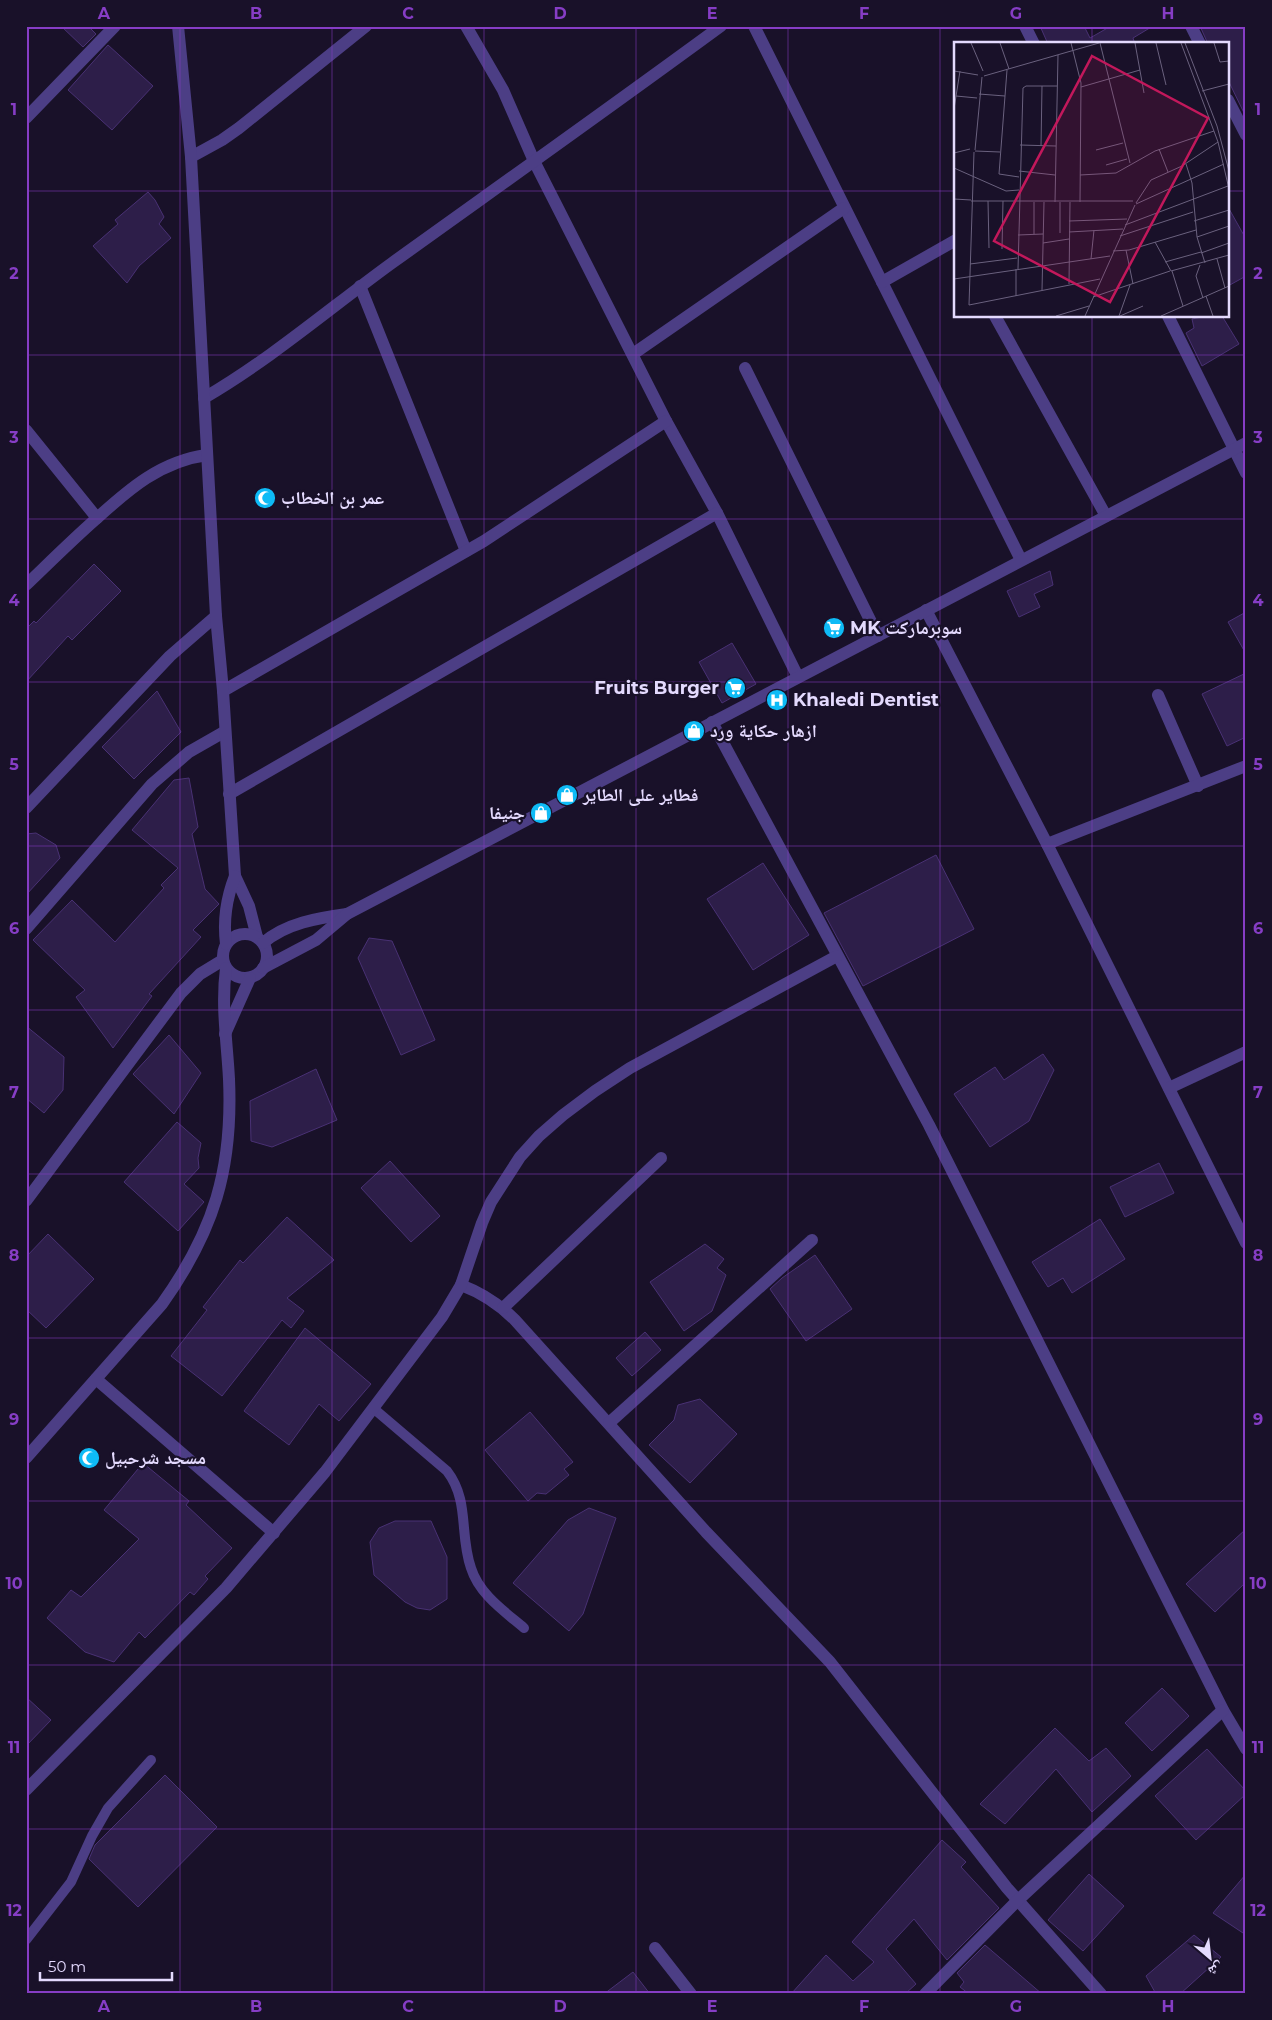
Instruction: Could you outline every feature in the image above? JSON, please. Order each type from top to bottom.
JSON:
[{"type":"street","points":[[26,118],[115,26]]},
{"type":"street","points":[[178,26],[191,157],[216,616],[223,691],[224,732],[235,876],[266,951],[266,960],[263,968]]},
{"type":"street","points":[[191,157],[222,140],[366,26]]},
{"type":"street","points":[[466,26],[503,90],[534,161],[666,421],[716,513],[798,677]]},
{"type":"street","points":[[204,398],[263,360],[360,286],[534,161],[592,122],[721,26]]},
{"type":"street","points":[[754,26],[1021,560]]},
{"type":"street","points":[[1025,26],[1033,42]]},
{"type":"street","points":[[1191,26],[1199,42]]},
{"type":"street","points":[[1230,104],[1246,135]]},
{"type":"street","points":[[633,354],[844,208]]},
{"type":"street","points":[[882,282],[954,244]]},
{"type":"street","points":[[360,286],[466,551]]},
{"type":"street","points":[[996,318],[1106,516]]},
{"type":"street","points":[[1169,318],[1240,446],[1246,473]]},
{"type":"street","points":[[745,368],[878,636]]},
{"type":"street","points":[[223,691],[466,551],[666,421]]},
{"type":"street","points":[[26,430],[97,518]]},
{"type":"street","points":[[224,1034],[250,978],[263,968],[316,940],[347,914],[1240,446]]},
{"type":"street","points":[[26,585],[125,493],[150,475],[180,460],[207,455]]},
{"type":"street","points":[[229,794],[716,513]]},
{"type":"street","points":[[926,610],[1046,844],[1246,1243]]},
{"type":"street","points":[[26,808],[170,656],[216,616]]},
{"type":"street","points":[[1158,695],[1198,786]]},
{"type":"street","points":[[712,722],[929,1124],[1223,1710],[1246,1749]]},
{"type":"street","points":[[26,928],[152,784],[190,752],[224,732]]},
{"type":"street","points":[[1046,844],[1246,766]]},
{"type":"street","points":[[226,944],[224,930],[226,904],[235,876]]},
{"type":"street","points":[[260,940],[308,921],[347,914]]},
{"type":"street","points":[[26,1458],[146,1325],[173,1290],[203,1237],[214,1210],[225,1162],[229,1129],[229,1078],[224,1034],[223,952],[226,944],[232,937],[240,934],[249,934],[260,940]]},
{"type":"street","points":[[26,1790],[199,1616],[274,1533],[325,1472],[442,1317],[461,1285],[482,1223],[504,1179],[533,1143],[563,1115],[630,1068],[837,956]]},
{"type":"street","points":[[224,964],[232,974],[240,978],[250,978]]},
{"type":"street","points":[[26,1201],[181,993],[200,974],[224,964]]},
{"type":"street","points":[[1169,1088],[1246,1052]]},
{"type":"street","points":[[503,1308],[660,1158]]},
{"type":"street","points":[[608,1423],[812,1240]]},
{"type":"street","points":[[461,1285],[482,1294],[503,1308],[528,1333],[737,1565],[830,1662],[1017,1901],[1101,1994]]},
{"type":"street","points":[[96,1379],[274,1533]]},
{"type":"street","points":[[925,1994],[1017,1901],[1223,1710]]},
{"type":"street","points":[[655,1948],[691,1994]]},
{"type":"lane","points":[[373,1408],[447,1471],[456,1482],[460,1497],[467,1552],[476,1580],[495,1603],[524,1628]]},
{"type":"lane","points":[[26,1940],[72,1882],[92,1836],[108,1808],[151,1760]]},
{"type":"building","points":[[61,26],[88,26],[96,34],[83,47]]},
{"type":"building","points":[[1040,26],[1081,26],[1085,28],[1090,38],[1111,26],[1153,26],[1133,38],[1134,42],[1047,42]]},
{"type":"building","points":[[1200,26],[1246,26],[1246,117],[1230,84],[1230,42],[1207,42]]},
{"type":"building","points":[[108,45],[153,86],[112,130],[68,90]]},
{"type":"building","points":[[148,192],[155,200],[164,217],[159,224],[171,238],[139,266],[127,283],[93,246],[118,224],[115,220]]},
{"type":"building","points":[[1230,211],[1246,239],[1246,276],[1230,285]]},
{"type":"building","points":[[1223,318],[1239,344],[1202,366],[1186,333],[1194,328],[1192,319]]},
{"type":"building","points":[[94,564],[121,591],[72,640],[68,636],[26,682],[26,629],[34,621],[36,623]]},
{"type":"building","points":[[1050,571],[1053,585],[1034,594],[1040,607],[1019,617],[1007,591]]},
{"type":"building","points":[[1246,612],[1246,654],[1228,622]]},
{"type":"building","points":[[732,643],[756,684],[722,703],[699,662]]},
{"type":"building","points":[[1246,673],[1246,737],[1227,746],[1202,694]]},
{"type":"building","points":[[157,691],[181,732],[134,779],[102,747]]},
{"type":"building","points":[[189,778],[198,827],[192,834],[205,889],[219,904],[193,930],[201,937],[149,994],[152,996],[113,1048],[76,997],[85,990],[33,940],[72,900],[115,942],[164,888],[161,885],[178,868],[132,830],[174,780]]},
{"type":"building","points":[[36,833],[56,845],[60,858],[26,895],[26,834]]},
{"type":"building","points":[[936,855],[974,929],[863,986],[824,913]]},
{"type":"building","points":[[763,863],[809,935],[753,970],[707,899]]},
{"type":"building","points":[[369,938],[392,941],[435,1040],[401,1055],[358,958]]},
{"type":"building","points":[[26,1026],[64,1057],[63,1090],[44,1113],[26,1098]]},
{"type":"building","points":[[169,1035],[201,1073],[174,1114],[133,1074]]},
{"type":"building","points":[[1043,1054],[1054,1070],[1029,1121],[990,1147],[954,1094],[995,1067],[1004,1080]]},
{"type":"building","points":[[316,1069],[337,1120],[272,1147],[251,1141],[250,1101]]},
{"type":"building","points":[[177,1122],[201,1143],[198,1158],[199,1168],[184,1184],[204,1202],[178,1231],[124,1182]]},
{"type":"building","points":[[390,1161],[440,1216],[411,1242],[361,1188]]},
{"type":"building","points":[[1159,1163],[1174,1193],[1125,1217],[1110,1187]]},
{"type":"building","points":[[287,1217],[334,1260],[287,1298],[304,1311],[291,1328],[282,1320],[222,1396],[171,1356],[207,1310],[203,1307],[240,1260],[243,1263]]},
{"type":"building","points":[[1100,1219],[1125,1259],[1072,1293],[1063,1278],[1048,1287],[1032,1262]]},
{"type":"building","points":[[48,1234],[94,1279],[46,1328],[26,1309],[26,1257]]},
{"type":"building","points":[[705,1244],[724,1259],[717,1268],[726,1275],[712,1311],[684,1331],[650,1282]]},
{"type":"building","points":[[815,1255],[852,1309],[806,1341],[770,1289],[782,1278]]},
{"type":"building","points":[[305,1328],[371,1384],[339,1421],[319,1404],[289,1445],[244,1411]]},
{"type":"building","points":[[645,1332],[661,1350],[632,1376],[616,1358]]},
{"type":"building","points":[[700,1399],[737,1434],[690,1483],[649,1445],[674,1420],[678,1405]]},
{"type":"building","points":[[530,1412],[573,1462],[564,1469],[569,1475],[546,1494],[537,1493],[528,1501],[485,1450]]},
{"type":"building","points":[[143,1463],[189,1501],[186,1505],[232,1548],[205,1576],[208,1579],[194,1595],[190,1592],[145,1638],[139,1632],[114,1662],[85,1652],[47,1618],[71,1590],[81,1597],[139,1539],[104,1510]]},
{"type":"building","points":[[589,1508],[616,1518],[583,1614],[569,1631],[513,1583],[568,1520]]},
{"type":"building","points":[[395,1521],[431,1521],[447,1557],[447,1599],[430,1610],[417,1608],[405,1602],[374,1575],[370,1542],[379,1528]]},
{"type":"building","points":[[1246,1529],[1246,1582],[1215,1612],[1186,1584]]},
{"type":"building","points":[[1162,1688],[1189,1716],[1152,1751],[1125,1723]]},
{"type":"building","points":[[26,1697],[51,1720],[26,1746]]},
{"type":"building","points":[[1055,1728],[1089,1761],[1106,1748],[1131,1776],[1092,1812],[1056,1769],[1005,1824],[980,1804]]},
{"type":"building","points":[[1207,1749],[1246,1791],[1246,1794],[1196,1840],[1155,1796]]},
{"type":"building","points":[[165,1775],[217,1827],[138,1907],[89,1859],[95,1845]]},
{"type":"building","points":[[942,1840],[966,1862],[961,1867],[999,1908],[947,1960],[914,1919],[886,1949],[916,1984],[905,1994],[791,1994],[826,1955],[853,1981],[874,1962],[852,1942]]},
{"type":"building","points":[[1089,1874],[1124,1906],[1083,1951],[1048,1920]]},
{"type":"building","points":[[1246,1874],[1246,1935],[1213,1913]]},
{"type":"building","points":[[1194,1935],[1221,1957],[1180,1994],[1156,1994],[1146,1976]]},
{"type":"building","points":[[985,1945],[1042,1994],[969,1994],[960,1987],[964,1982],[957,1973]]},
{"type":"building","points":[[633,1972],[650,1994],[604,1994]]},
{"type":"place","name":"عمر بن الخطاب","points":[[265,498]]},
{"type":"place","name":"MK سوبرماركت","points":[[834,628]]},
{"type":"place","name":"Fruits Burger","points":[[735,688]]},
{"type":"place","name":"Khaledi Dentist","points":[[777,700]]},
{"type":"place","name":"ازهار حكاية ورد","points":[[694,731]]},
{"type":"place","name":"فطاير على الطاير","points":[[567,795]]},
{"type":"place","name":"جنيفا","points":[[541,813]]},
{"type":"place","name":"مسجد شرحبيل","points":[[89,1458]]}]
